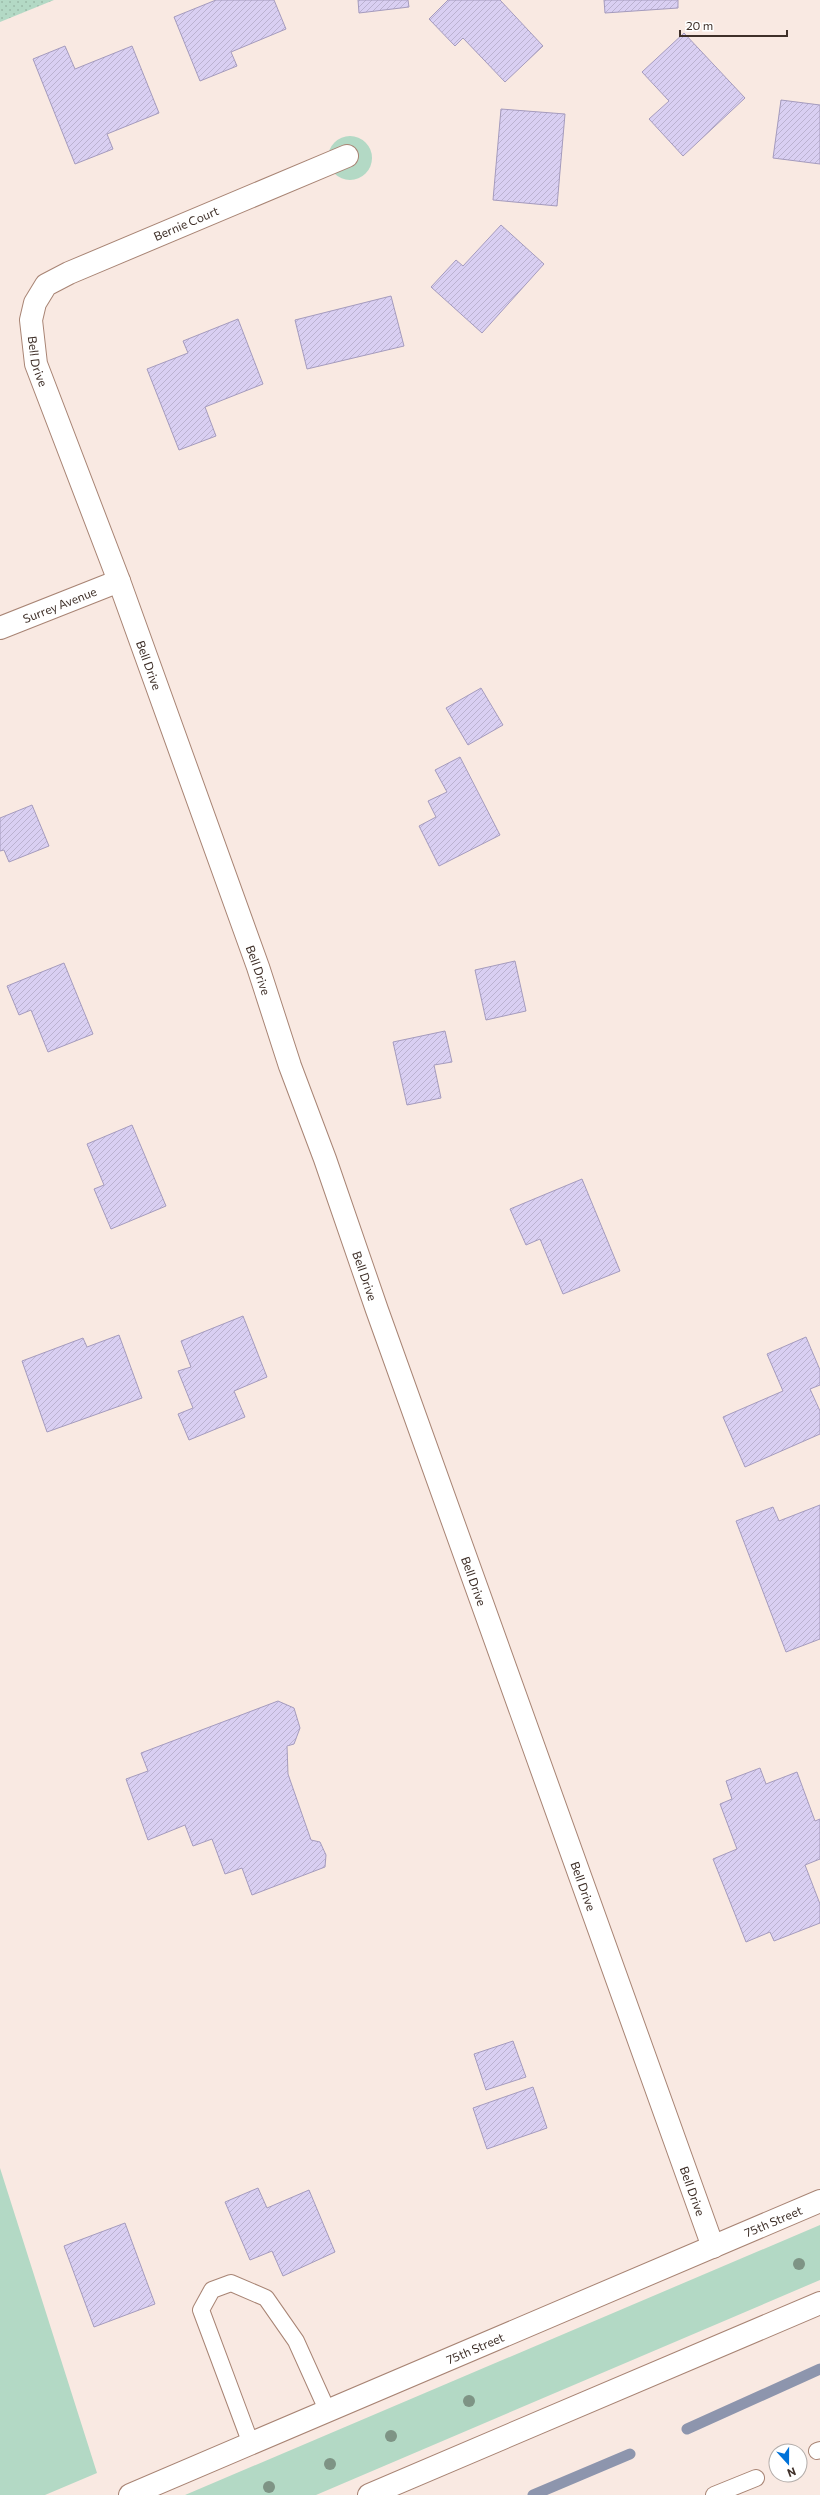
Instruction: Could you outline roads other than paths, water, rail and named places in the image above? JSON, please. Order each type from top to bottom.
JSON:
[{"type":"street","name":"Bernie Court","points":[[35,303],[46,285],[69,273],[347,156]]},
{"type":"street","name":"Bell Drive","points":[[35,303],[31,320],[36,364],[119,580],[258,967],[290,1066],[325,1159],[377,1310],[713,2247]]},
{"type":"street","name":"Surrey Avenue","points":[[0,628],[119,580]]},
{"type":"street","name":"75th Street","points":[[130,2495],[820,2202]]},
{"type":"street","points":[[369,2495],[820,2303]]},
{"type":"lane","points":[[251,2444],[201,2310],[212,2290],[232,2283],[266,2298],[296,2341],[328,2412]]},
{"type":"lane","points":[[714,2495],[756,2478]]},
{"type":"waterway","points":[[687,2429],[820,2369]]},
{"type":"waterway","points":[[533,2495],[630,2454]]}]
